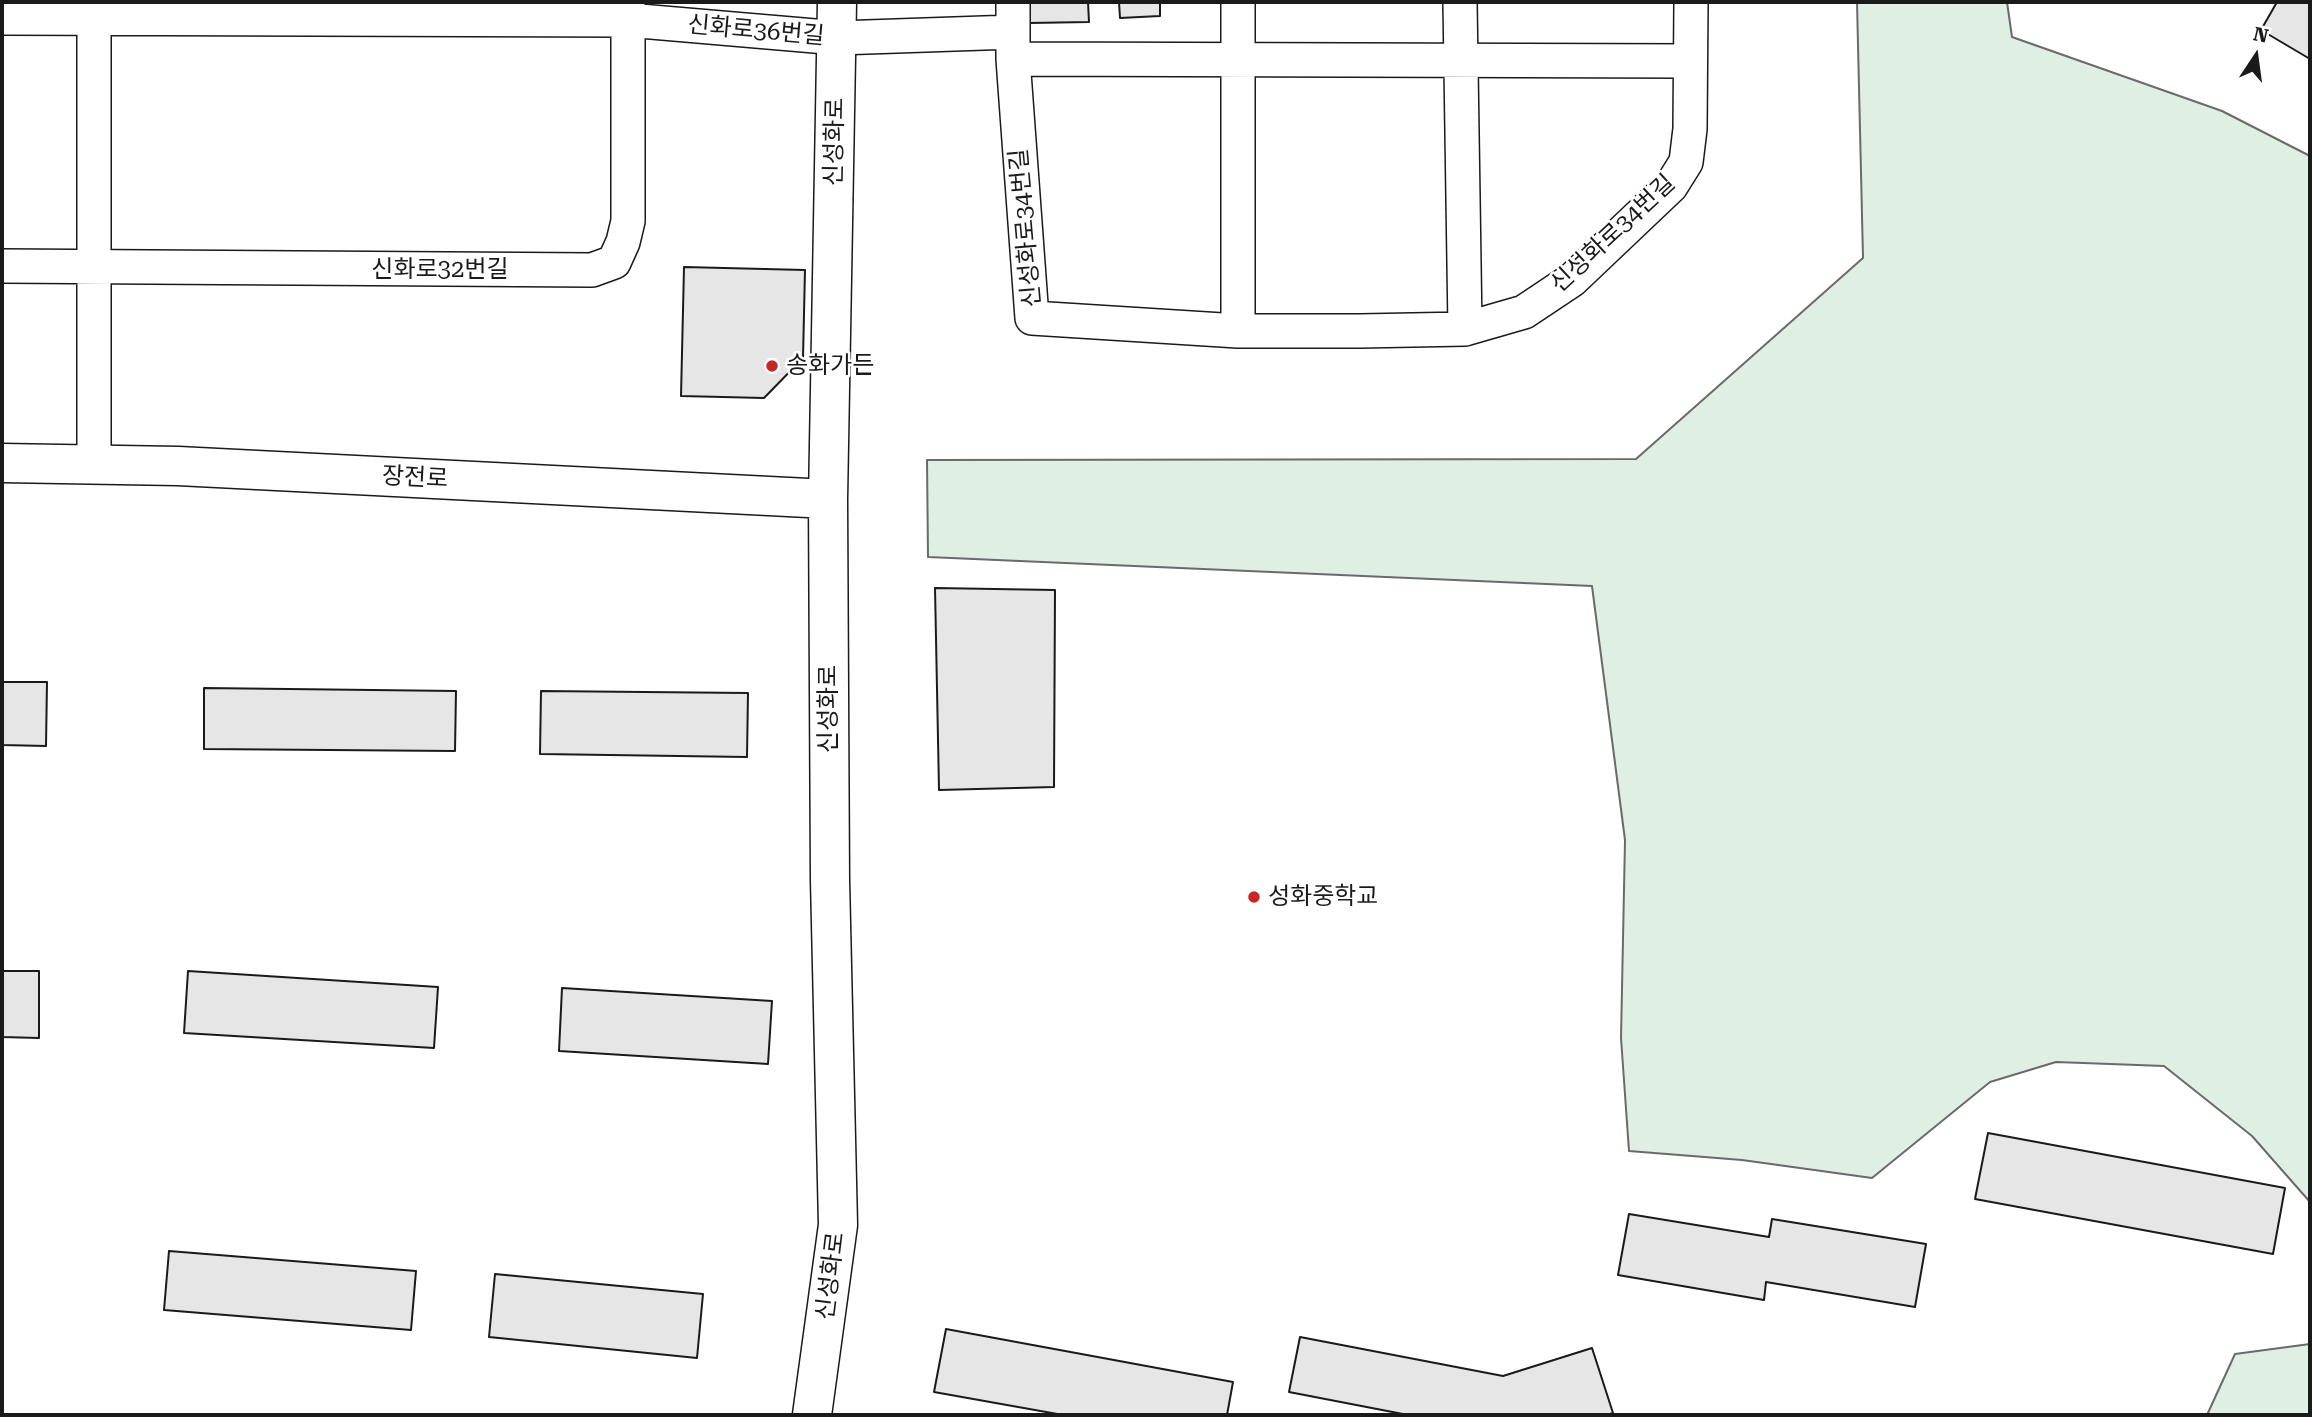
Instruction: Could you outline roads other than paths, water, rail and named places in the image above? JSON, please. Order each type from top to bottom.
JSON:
[{"type":"street","points":[[1238,2],[1238,331]]},
{"type":"street","points":[[1460,2],[1465,329]]},
{"type":"street","name":"신성화로34번길","points":[[1013,31],[1032,318],[1238,331],[1465,329],[1524,312],[1572,280],[1671,186],[1686,162],[1690,129],[1691,2]]},
{"type":"street","name":"신화로36번길","points":[[2,18],[628,11],[1013,31],[1238,60],[1689,61]]},
{"type":"street","name":"신화로32번길","points":[[2,266],[592,270],[614,262],[623,242],[628,220],[628,11]]},
{"type":"street","points":[[94,19],[94,464]]},
{"type":"street","name":"신성화로","points":[[812,1415],[838,1225],[830,880],[828,499],[837,20]]},
{"type":"street","name":"장전로","points":[[2,463],[178,466],[828,499]]},
{"type":"place","name":"송화가든","points":[[772,366]]},
{"type":"place","name":"성화중학교","points":[[1254,897]]}]
